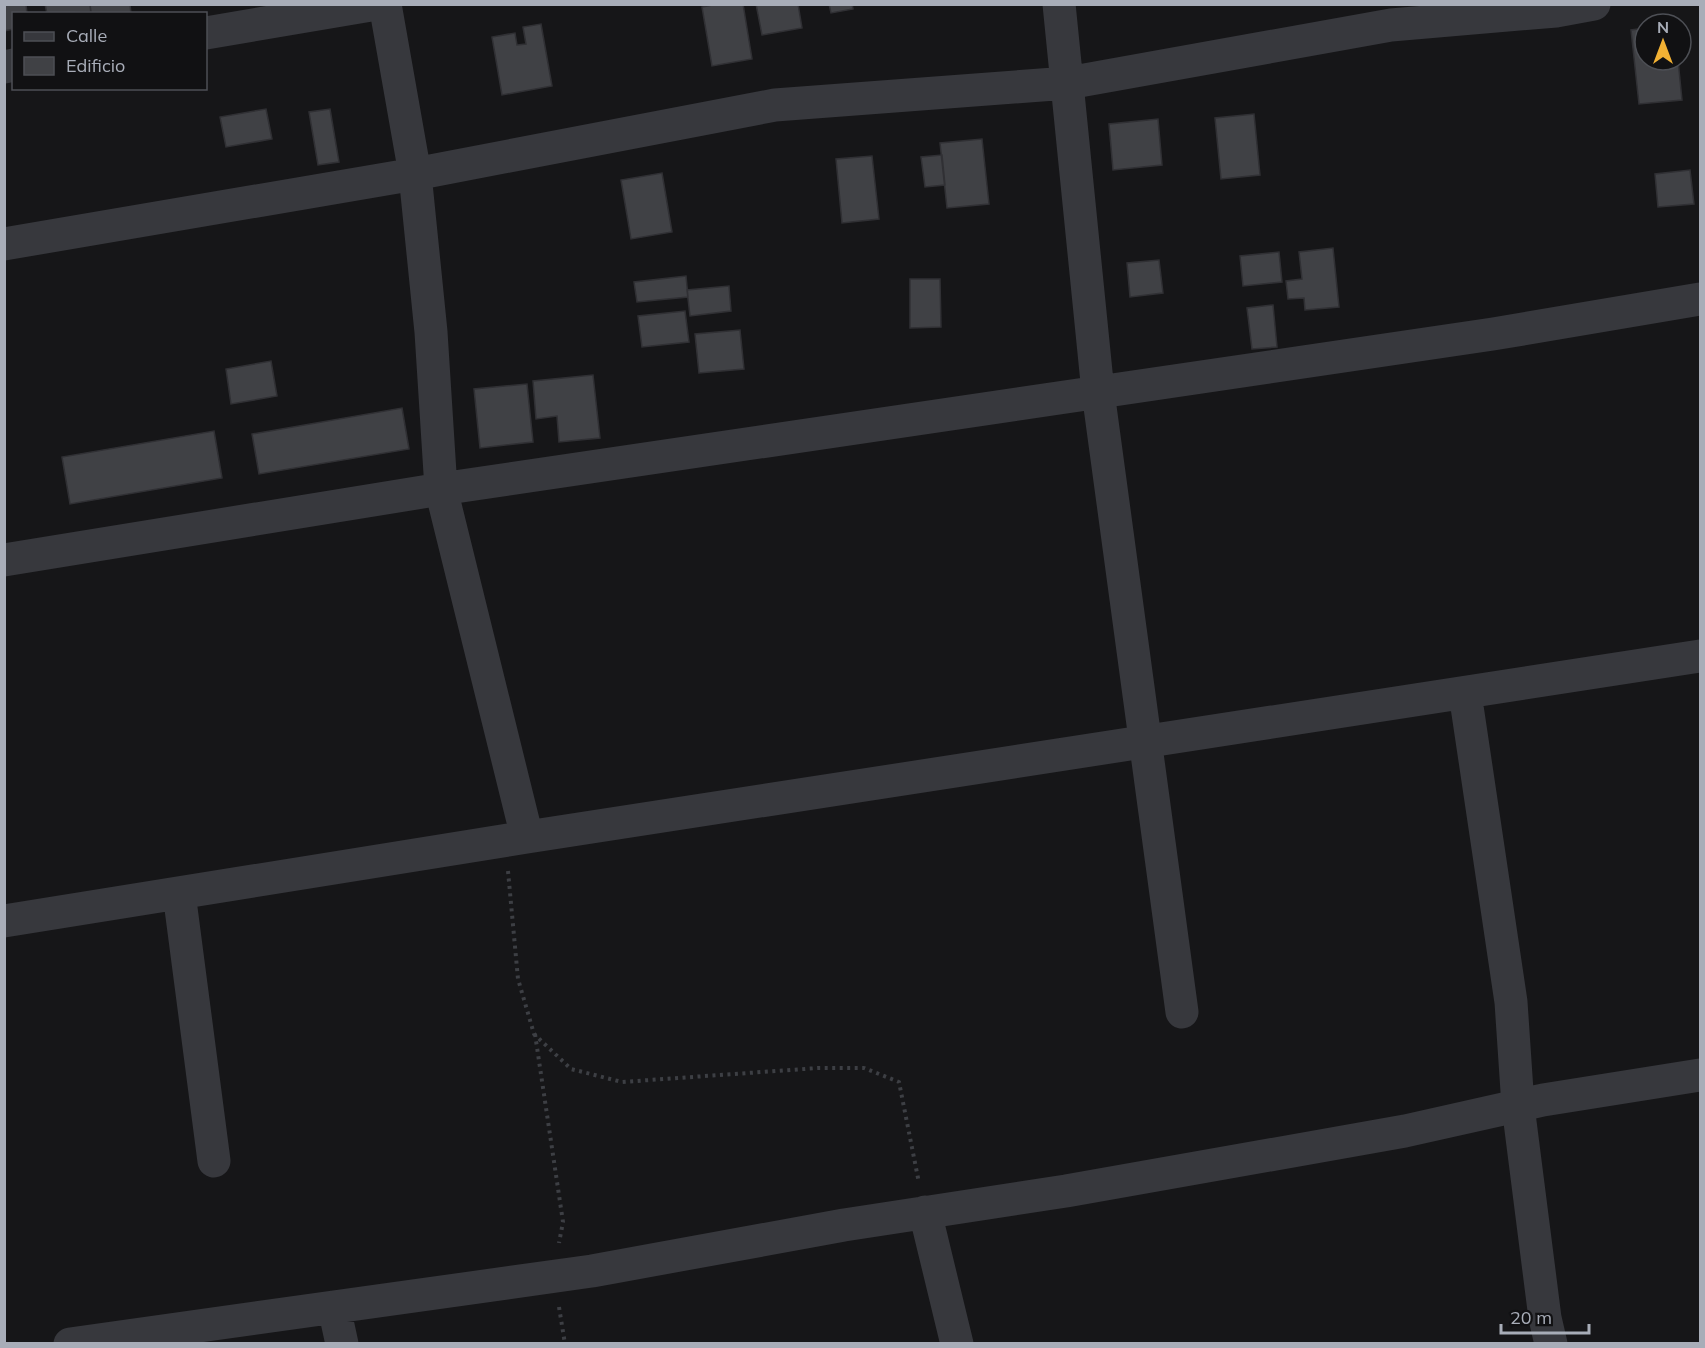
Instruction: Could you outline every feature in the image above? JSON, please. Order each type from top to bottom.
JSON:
[{"type":"street","points":[[207,33],[377,4]]},
{"type":"street","points":[[385,4],[415,174],[431,332],[441,489],[516,838]]},
{"type":"street","points":[[1059,4],[1098,392],[1182,1011]]},
{"type":"street","points":[[4,244],[415,174],[775,105],[1068,83],[1391,25],[1556,10],[1594,4]]},
{"type":"street","points":[[4,560],[441,489],[1493,334],[1701,299]]},
{"type":"street","points":[[4,921],[516,838],[1701,656]]},
{"type":"street","points":[[1465,693],[1512,1002],[1518,1106],[1545,1318],[1551,1344]]},
{"type":"street","points":[[179,893],[213,1161]]},
{"type":"street","points":[[70,1344],[554,1276],[844,1225],[1066,1191],[1405,1131],[1518,1106],[1701,1075]]},
{"type":"street","points":[[925,1212],[957,1344]]},
{"type":"street","points":[[334,1307],[342,1344]]},
{"type":"path","points":[[516,838],[518,979],[534,1034],[563,1222],[554,1276],[565,1344]]},
{"type":"path","points":[[534,1034],[572,1070],[622,1082],[818,1068],[864,1068],[899,1082],[925,1212]]},
{"type":"building","points":[[4,4],[26,4],[27,12],[12,12],[12,29],[4,31]]},
{"type":"building","points":[[45,4],[90,4],[91,12],[47,12]]},
{"type":"building","points":[[90,4],[130,4],[131,12],[91,12]]},
{"type":"building","points":[[718,4],[743,4],[752,59],[712,66],[702,7]]},
{"type":"building","points":[[756,4],[798,4],[802,28],[762,35]]},
{"type":"building","points":[[829,4],[852,4],[853,9],[831,13]]},
{"type":"building","points":[[541,24],[552,86],[502,95],[492,37],[515,33],[517,45],[526,44],[523,27]]},
{"type":"building","points":[[1636,72],[1679,72],[1682,100],[1639,104]]},
{"type":"building","points":[[266,109],[272,139],[226,147],[220,117]]},
{"type":"building","points":[[330,109],[339,162],[318,165],[309,112]]},
{"type":"building","points":[[1254,114],[1260,175],[1221,179],[1215,118]]},
{"type":"building","points":[[1158,119],[1162,165],[1113,170],[1109,124]]},
{"type":"building","points":[[982,139],[989,204],[947,208],[940,143]]},
{"type":"building","points":[[942,155],[945,185],[925,187],[921,157]]},
{"type":"building","points":[[872,156],[879,219],[842,223],[836,159]]},
{"type":"building","points":[[1690,170],[1694,204],[1658,207],[1655,174]]},
{"type":"building","points":[[662,173],[672,232],[631,239],[621,180]]},
{"type":"building","points":[[1333,248],[1339,307],[1305,310],[1304,298],[1288,299],[1286,281],[1302,279],[1299,252]]},
{"type":"building","points":[[1279,252],[1282,282],[1243,286],[1240,256]]},
{"type":"building","points":[[1159,260],[1163,293],[1130,297],[1127,263]]},
{"type":"building","points":[[686,276],[688,297],[637,302],[634,282]]},
{"type":"building","points":[[910,279],[940,279],[941,327],[910,328]]},
{"type":"building","points":[[729,286],[731,311],[690,316],[687,290]]},
{"type":"building","points":[[1273,305],[1277,347],[1252,349],[1247,308]]},
{"type":"building","points":[[685,311],[689,342],[642,347],[638,316]]},
{"type":"building","points":[[740,330],[744,369],[699,373],[695,334]]},
{"type":"building","points":[[271,361],[277,396],[231,404],[226,369]]},
{"type":"building","points":[[593,375],[600,438],[559,442],[557,416],[536,419],[533,381]]},
{"type":"building","points":[[527,384],[533,442],[480,448],[474,389]]},
{"type":"building","points":[[402,408],[409,449],[259,474],[252,434]]},
{"type":"building","points":[[214,431],[222,478],[70,504],[62,457]]}]
